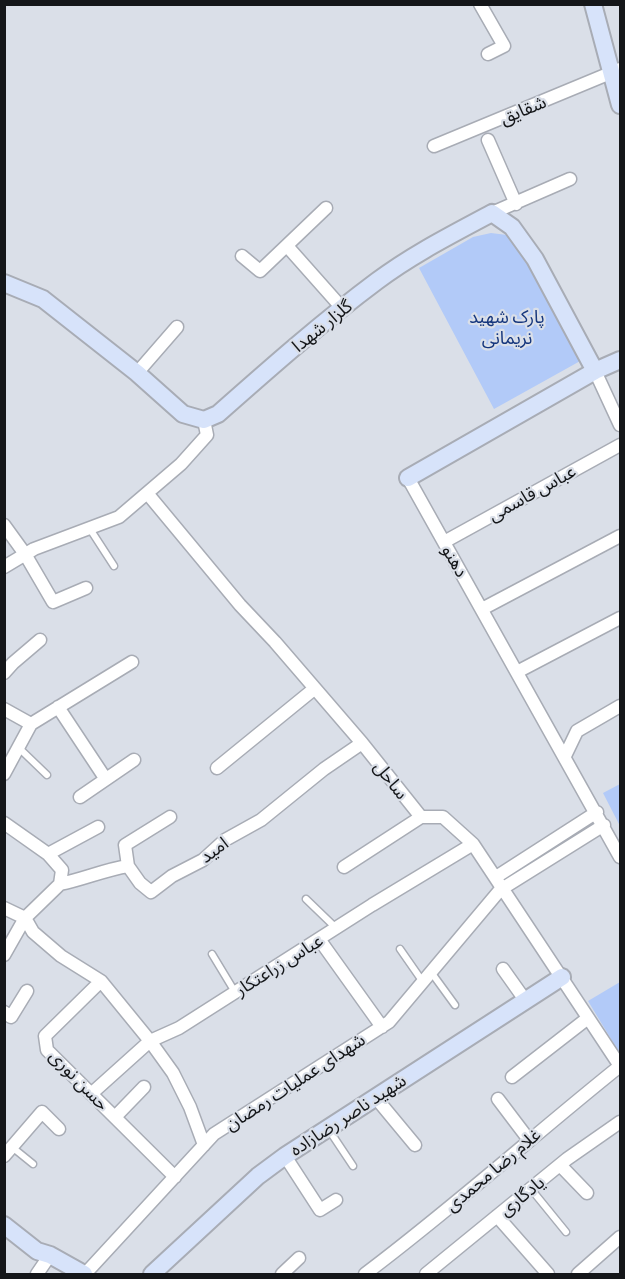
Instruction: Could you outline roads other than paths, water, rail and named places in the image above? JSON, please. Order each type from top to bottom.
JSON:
[{"type":"street","points":[[593,4],[616,71],[621,105]]},
{"type":"street","points":[[485,6],[504,46],[488,54]]},
{"type":"street","name":"شقایق","points":[[434,146],[616,71]]},
{"type":"street","points":[[488,140],[516,204]]},
{"type":"street","points":[[492,213],[570,179]]},
{"type":"street","points":[[242,256],[260,271],[326,208]]},
{"type":"street","points":[[492,213],[512,227],[535,259],[621,425]]},
{"type":"street","name":"گلزار شهدا","points":[[204,420],[218,414],[378,280],[440,241],[492,213]]},
{"type":"street","points":[[287,246],[342,308]]},
{"type":"street","points":[[4,283],[43,299],[183,414],[204,420],[207,435],[181,464],[119,517],[34,549],[4,567]]},
{"type":"street","points":[[137,374],[177,327]]},
{"type":"street","name":"دهنو","points":[[621,360],[595,371],[408,478],[621,857]]},
{"type":"street","name":"عباس قاسمی","points":[[444,542],[621,445]]},
{"type":"street","name":"ساحل","points":[[147,493],[240,605],[362,743],[421,817],[443,818],[473,844],[621,1066]]},
{"type":"street","points":[[4,525],[25,554],[53,602],[86,588]]},
{"type":"street","points":[[482,609],[621,536]]},
{"type":"street","points":[[517,672],[621,618]]},
{"type":"street","points":[[4,673],[40,640]]},
{"type":"street","points":[[4,774],[31,723],[132,662]]},
{"type":"street","points":[[217,768],[314,689]]},
{"type":"street","points":[[565,756],[577,731],[621,706]]},
{"type":"street","points":[[58,707],[105,778]]},
{"type":"street","points":[[4,709],[31,723]]},
{"type":"street","name":"امید","points":[[128,866],[140,883],[152,892],[172,876],[203,860],[225,840],[261,820],[324,769],[362,743]]},
{"type":"street","points":[[80,797],[134,759]]},
{"type":"street","points":[[496,877],[597,812]]},
{"type":"street","points":[[4,955],[25,918],[60,884],[84,879],[106,869],[128,866],[125,845],[170,817]]},
{"type":"street","points":[[344,867],[421,817]]},
{"type":"street","points":[[4,823],[48,854],[62,870],[60,884]]},
{"type":"street","name":"شهدای عملیات رمضان","points":[[84,1275],[214,1134],[389,1022],[503,887],[604,825]]},
{"type":"street","points":[[48,854],[98,827]]},
{"type":"street","name":"عباس زراعتکار","points":[[91,1094],[150,1041],[179,1028],[473,844]]},
{"type":"street","points":[[4,908],[25,918],[33,932],[61,956],[102,981],[173,1073],[190,1107],[204,1145]]},
{"type":"street","points":[[319,939],[382,1027]]},
{"type":"street","points":[[503,969],[525,1000]]},
{"type":"street","name":"شهید ناصر رضازاده","points":[[152,1275],[258,1176],[285,1156],[562,977]]},
{"type":"street","name":"حسن نوری","points":[[102,981],[45,1036],[47,1050],[175,1177]]},
{"type":"street","points":[[4,1012],[10,1017],[27,991]]},
{"type":"street","points":[[512,1077],[588,1018]]},
{"type":"street","name":"غلام رضا محمدی","points":[[365,1275],[621,1066]]},
{"type":"street","points":[[115,1118],[144,1087]]},
{"type":"street","points":[[376,1098],[415,1145]]},
{"type":"street","points":[[498,1099],[529,1140]]},
{"type":"street","points":[[8,1152],[42,1112],[59,1129]]},
{"type":"street","name":"یادگاری","points":[[426,1275],[560,1166],[621,1122]]},
{"type":"street","points":[[285,1156],[320,1210],[336,1200]]},
{"type":"street","points":[[560,1166],[587,1193]]},
{"type":"street","points":[[4,1212],[45,1243],[50,1255]]},
{"type":"street","points":[[497,1216],[548,1275]]},
{"type":"street","points":[[4,1225],[37,1251],[50,1255],[84,1275]]},
{"type":"street","points":[[578,1275],[621,1237]]},
{"type":"street","points":[[37,1275],[50,1255]]},
{"type":"street","points":[[282,1275],[299,1258]]},
{"type":"lane","points":[[90,529],[114,566]]},
{"type":"lane","points":[[19,748],[47,775]]},
{"type":"lane","points":[[306,899],[336,928]]},
{"type":"lane","points":[[400,949],[423,981]]},
{"type":"lane","points":[[212,954],[235,993]]},
{"type":"lane","points":[[431,972],[455,1005]]},
{"type":"lane","points":[[328,1129],[353,1166]]},
{"type":"lane","points":[[8,1152],[33,1164]]},
{"type":"lane","points":[[531,1189],[566,1232]]},
{"type":"park label","name":"پارک شهید نریمانی","points":[[507,327]]}]
